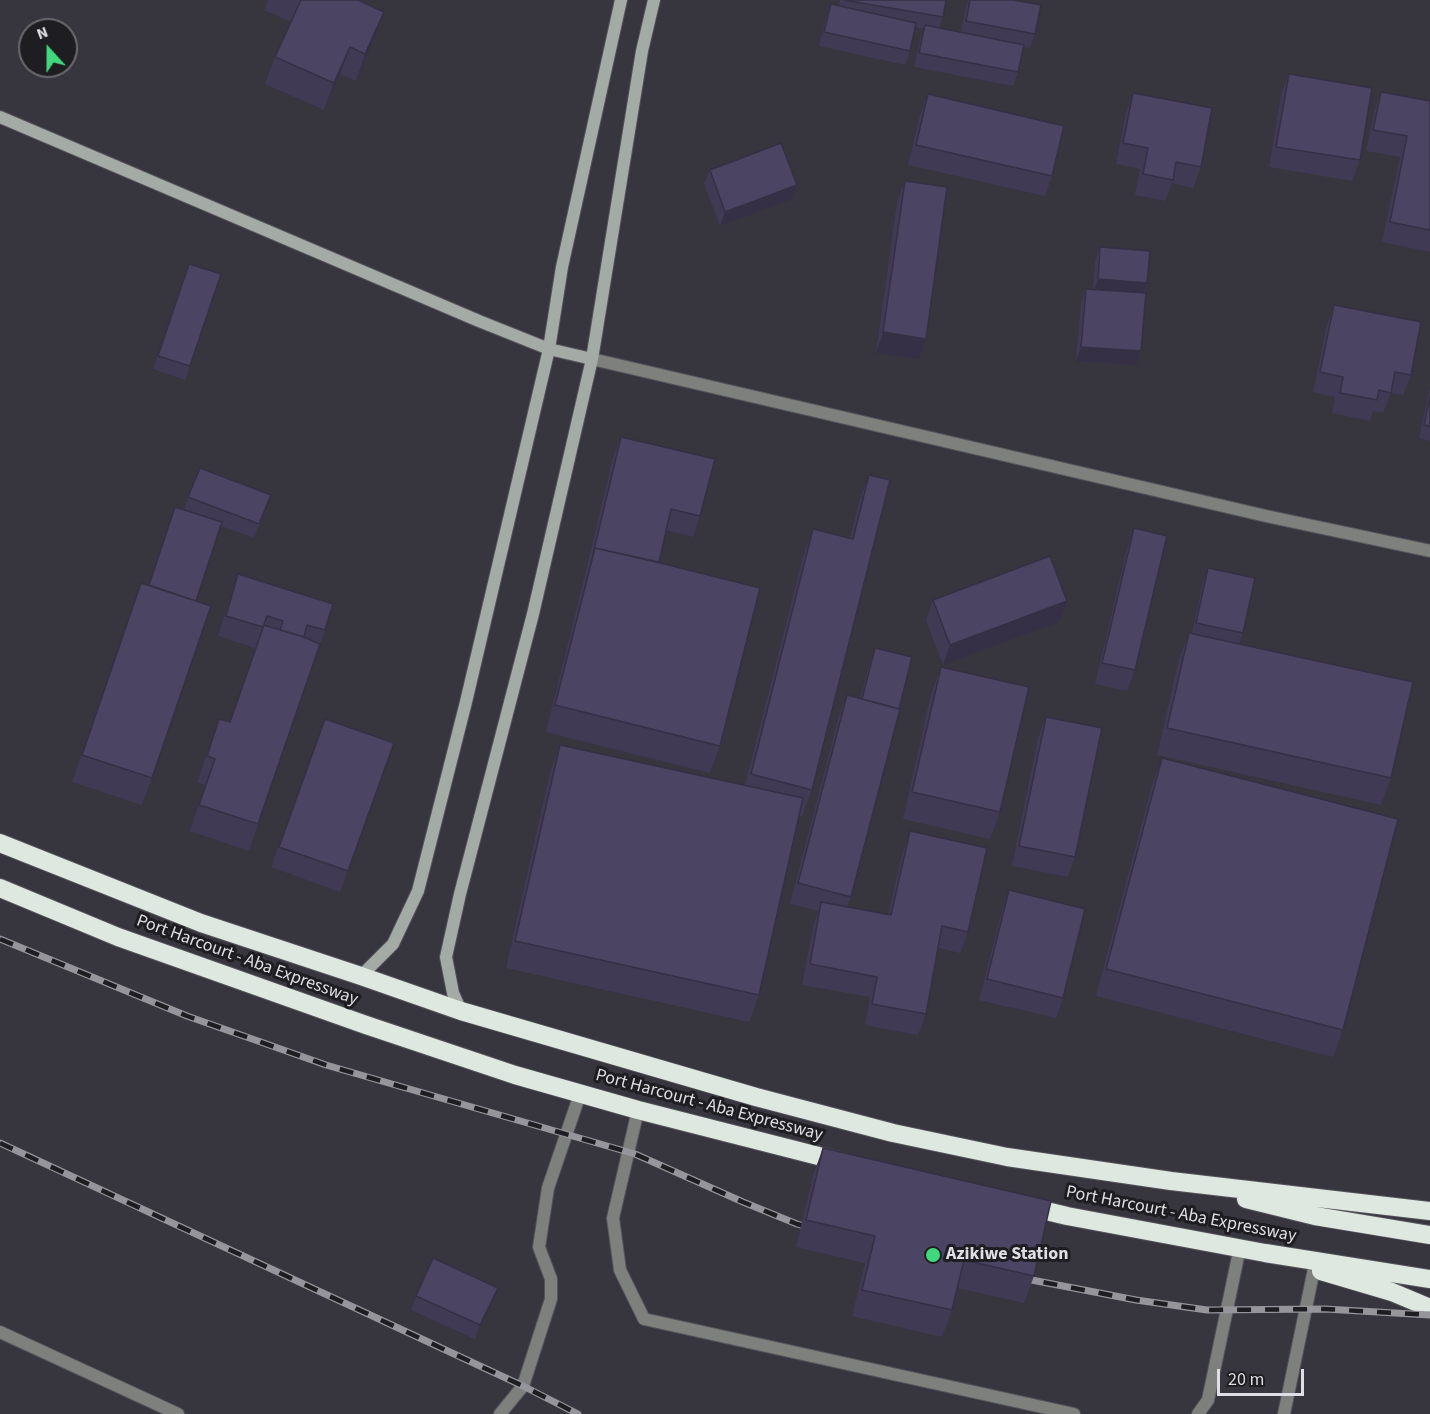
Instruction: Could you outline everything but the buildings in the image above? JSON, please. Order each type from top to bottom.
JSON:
[{"type":"highway","name":"Port Harcourt - Aba Expressway","points":[[0,843],[201,923],[461,1011],[756,1097],[893,1133],[1007,1156],[1171,1180],[1430,1211]]},
{"type":"highway","name":"Port Harcourt - Aba Expressway","points":[[0,888],[118,937],[515,1076],[862,1167]]},
{"type":"highway","points":[[1171,1180],[1315,1216],[1430,1235]]},
{"type":"highway","name":"Port Harcourt - Aba Expressway","points":[[1010,1202],[1265,1253],[1430,1279]]},
{"type":"highway","points":[[1265,1253],[1392,1292],[1430,1308]]},
{"type":"street","points":[[362,976],[393,944],[418,891],[466,702],[549,349],[562,267],[621,0]]},
{"type":"street","points":[[461,1011],[453,993],[446,957],[533,614],[592,359],[642,51],[654,0]]},
{"type":"street","points":[[0,117],[549,349],[1430,552]]},
{"type":"street","points":[[500,1414],[523,1386],[551,1299],[551,1279],[539,1247],[548,1188],[580,1094]]},
{"type":"street","points":[[638,1110],[613,1218],[620,1270],[644,1319],[1074,1414]]},
{"type":"street","points":[[1198,1414],[1208,1400],[1240,1247]]},
{"type":"street","points":[[1284,1414],[1314,1269]]},
{"type":"street","points":[[0,1332],[178,1414]]},
{"type":"railway","points":[[0,939],[187,1016],[326,1065],[635,1154],[743,1202],[818,1230]]},
{"type":"railway","points":[[0,1143],[523,1386],[578,1414]]},
{"type":"railway","points":[[1016,1277],[1136,1300],[1207,1310],[1325,1309],[1430,1315]]},
{"type":"place","name":"Azikiwe Station","points":[[933,1255]]}]
